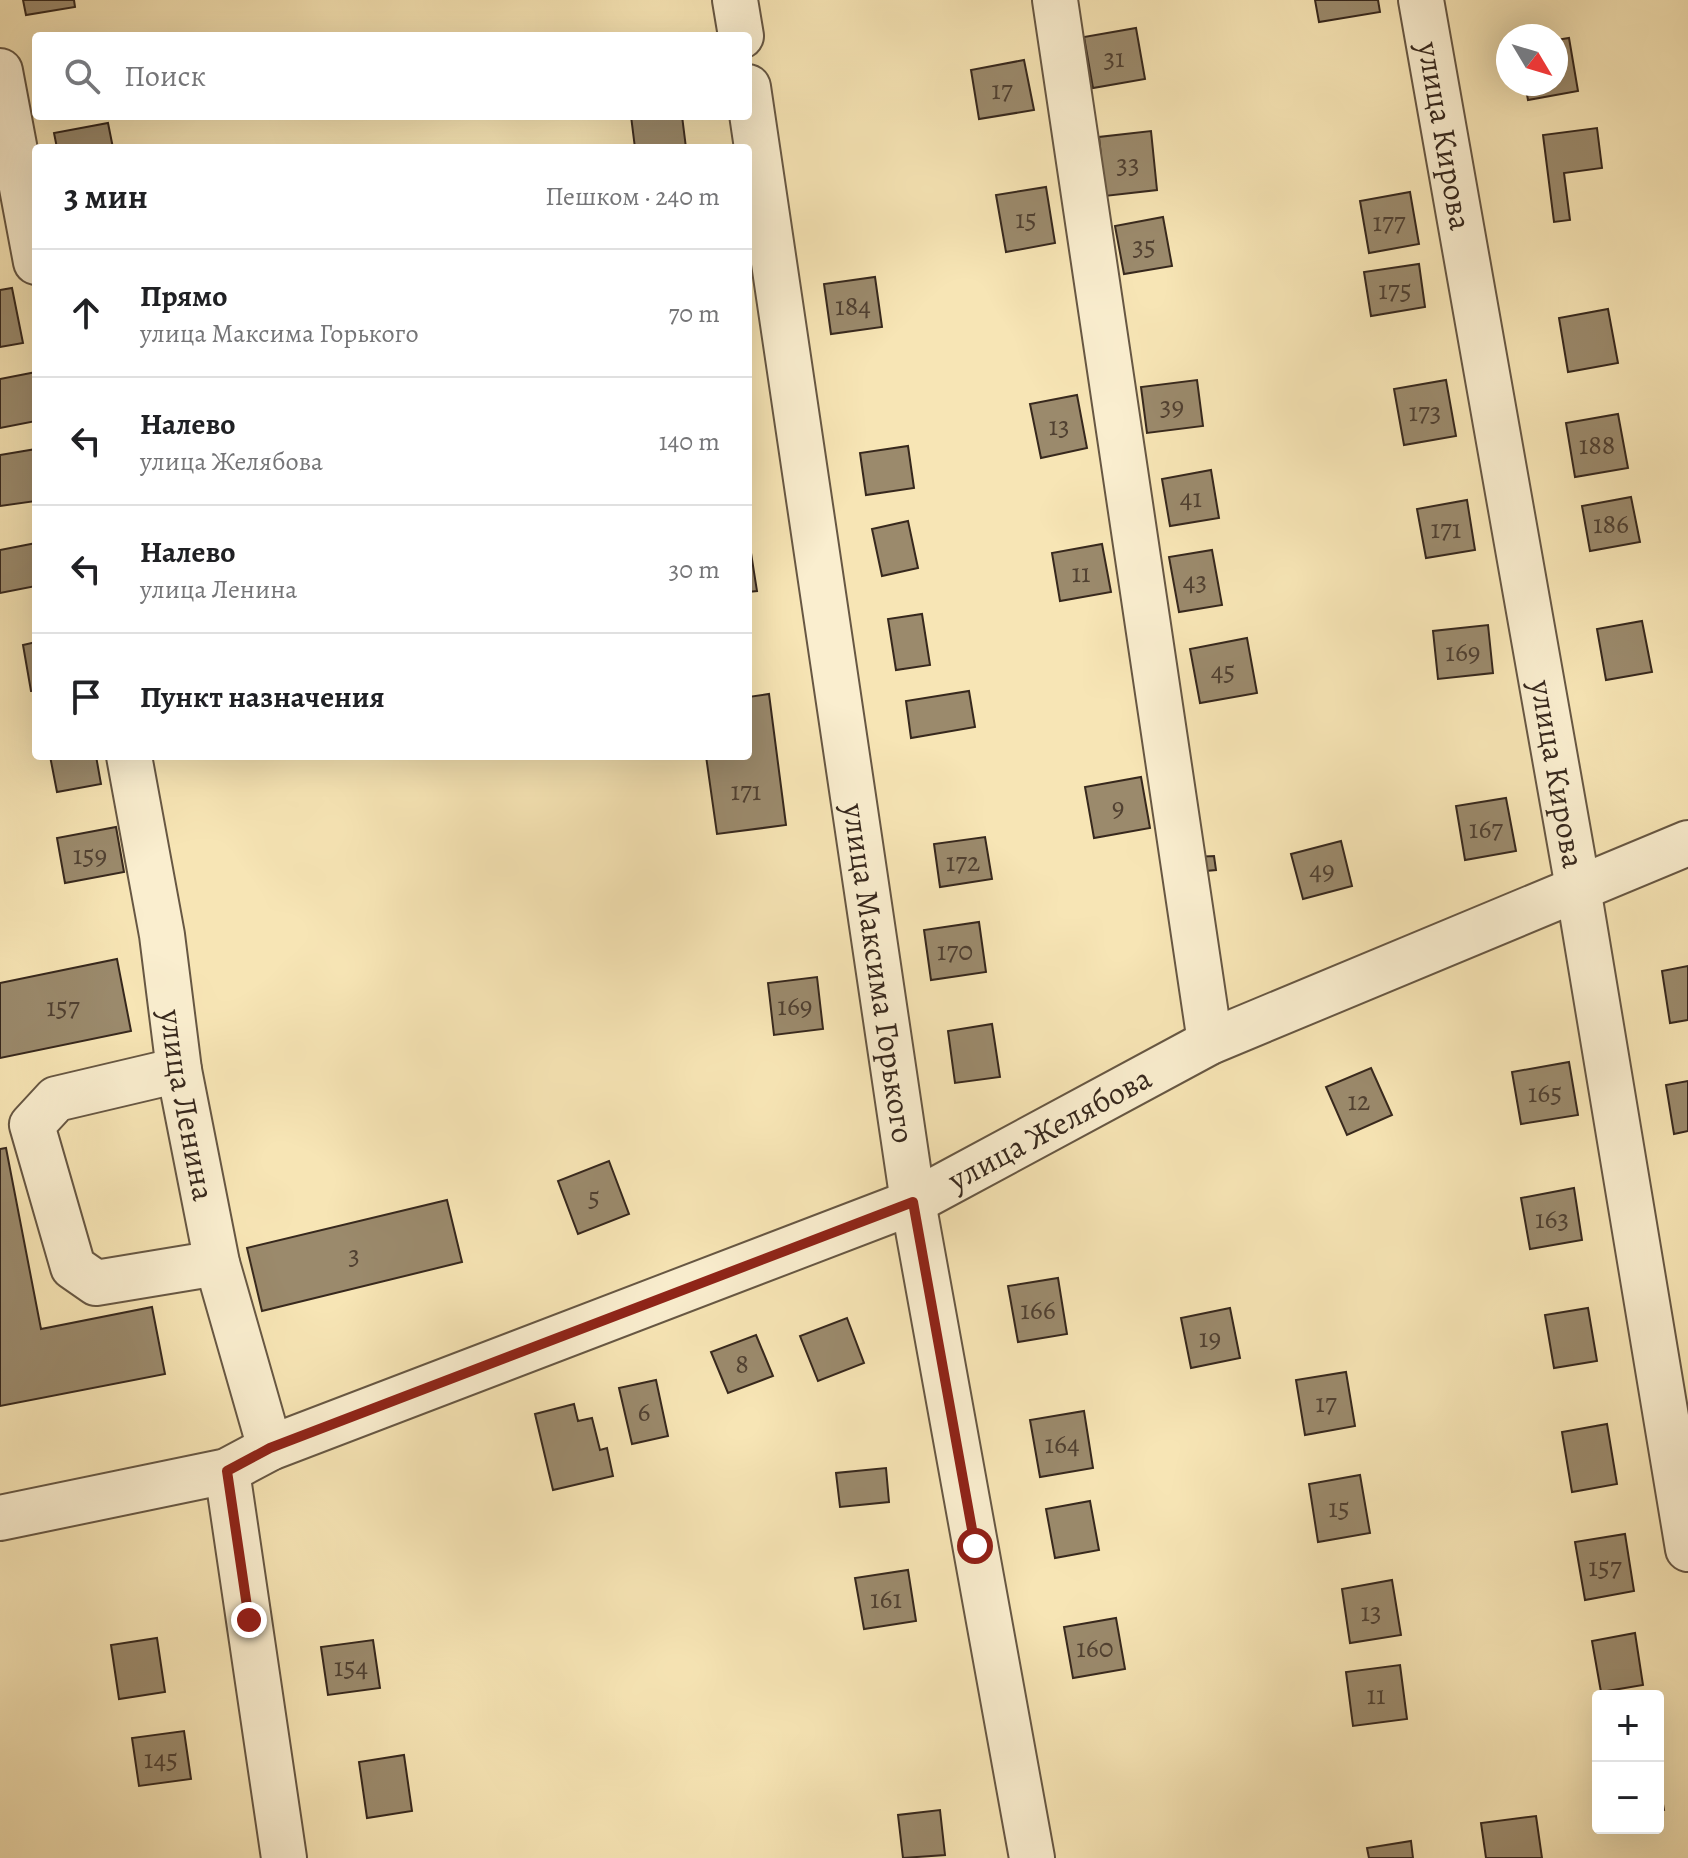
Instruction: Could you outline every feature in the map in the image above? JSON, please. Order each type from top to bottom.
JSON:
[{"type":"street","points":[[735,0],[740,32]]},
{"type":"street","points":[[1055,0],[1210,1042]]},
{"type":"street","name":"улица Кирова","points":[[1421,0],[1578,888],[1688,1549]]},
{"type":"street","points":[[0,71],[32,241]]},
{"type":"street","name":"улица Максима Горького","points":[[752,114],[913,1202],[1032,1858]]},
{"type":"street","name":"улица Ленина","points":[[130,760],[162,935],[179,1070],[217,1263],[270,1448]]},
{"type":"street","name":"улица Желябова","points":[[0,1518],[227,1471],[270,1448],[913,1202],[1210,1042],[1688,843]]},
{"type":"street","points":[[179,1070],[56,1099],[32,1125],[73,1267],[96,1283],[217,1263]]},
{"type":"street","points":[[227,1471],[284,1858]]},
{"type":"building","points":[[23,0],[74,0],[75,7],[26,15]]},
{"type":"building","points":[[1315,0],[1378,0],[1380,12],[1319,22]]},
{"type":"building","points":[[1136,28],[1145,79],[1093,88],[1084,37]]},
{"type":"building","points":[[1568,38],[1578,91],[1568,93]]},
{"type":"building","points":[[1024,60],[1034,110],[979,119],[971,70]]},
{"type":"building","points":[[1527,96],[1550,96],[1528,100]]},
{"type":"building","points":[[632,120],[682,120],[686,144],[634,144]]},
{"type":"building","points":[[108,123],[112,144],[56,144],[54,133]]},
{"type":"building","points":[[1597,128],[1602,168],[1564,173],[1570,220],[1554,222],[1543,135]]},
{"type":"building","points":[[1151,131],[1157,190],[1105,196],[1099,137]]},
{"type":"building","points":[[1046,187],[1055,243],[1006,252],[996,195]]},
{"type":"building","points":[[1410,192],[1419,244],[1369,253],[1360,201]]},
{"type":"building","points":[[1163,217],[1172,266],[1124,274],[1115,226]]},
{"type":"building","points":[[1419,264],[1425,307],[1371,316],[1364,272]]},
{"type":"building","points":[[875,277],[882,327],[831,334],[824,284]]},
{"type":"building","points":[[12,288],[23,343],[0,347],[0,290]]},
{"type":"building","points":[[1608,309],[1618,363],[1568,372],[1559,318]]},
{"type":"building","points":[[32,373],[32,422],[0,428],[0,379]]},
{"type":"building","points":[[1197,380],[1203,426],[1147,433],[1141,387]]},
{"type":"building","points":[[1446,380],[1456,436],[1404,445],[1394,389]]},
{"type":"building","points":[[1077,395],[1087,448],[1041,458],[1030,404]]},
{"type":"building","points":[[1618,414],[1628,468],[1575,477],[1566,423]]},
{"type":"building","points":[[908,446],[914,488],[866,495],[860,453]]},
{"type":"building","points":[[32,450],[32,502],[0,506],[0,455]]},
{"type":"building","points":[[1211,470],[1219,518],[1170,526],[1162,479]]},
{"type":"building","points":[[1631,497],[1640,542],[1590,551],[1582,506]]},
{"type":"building","points":[[1467,500],[1475,550],[1426,558],[1417,509]]},
{"type":"building","points":[[908,521],[918,568],[882,576],[872,529]]},
{"type":"building","points":[[32,544],[32,587],[0,593],[0,550]]},
{"type":"building","points":[[1102,544],[1111,592],[1060,601],[1052,553]]},
{"type":"building","points":[[1212,550],[1222,605],[1179,612],[1169,557]]},
{"type":"building","points":[[752,559],[757,591],[752,592]]},
{"type":"building","points":[[922,614],[930,665],[896,670],[888,619]]},
{"type":"building","points":[[1642,621],[1652,672],[1606,680],[1597,629]]},
{"type":"building","points":[[1488,625],[1493,673],[1438,679],[1433,631]]},
{"type":"building","points":[[1247,638],[1257,693],[1200,703],[1190,649]]},
{"type":"building","points":[[32,643],[32,691],[31,691],[23,645]]},
{"type":"building","points":[[969,691],[975,727],[911,738],[906,701]]},
{"type":"building","points":[[769,694],[786,825],[717,834],[707,760],[752,760],[752,696]]},
{"type":"building","points":[[51,760],[97,760],[101,784],[57,792]]},
{"type":"building","points":[[1141,777],[1150,828],[1094,838],[1085,787]]},
{"type":"building","points":[[1506,798],[1516,851],[1465,860],[1456,806]]},
{"type":"building","points":[[116,827],[124,872],[65,883],[57,838]]},
{"type":"building","points":[[985,837],[992,879],[940,887],[934,844]]},
{"type":"building","points":[[1341,841],[1352,886],[1303,899],[1291,854]]},
{"type":"building","points":[[1214,856],[1216,870],[1195,872],[1194,857]]},
{"type":"building","points":[[979,922],[986,972],[931,980],[924,930]]},
{"type":"building","points":[[117,959],[131,1031],[0,1058],[0,983]]},
{"type":"building","points":[[1688,966],[1688,1020],[1670,1023],[1662,971]]},
{"type":"building","points":[[817,977],[823,1029],[774,1035],[768,983]]},
{"type":"building","points":[[992,1024],[1000,1077],[955,1083],[948,1031]]},
{"type":"building","points":[[1569,1062],[1578,1115],[1521,1124],[1512,1072]]},
{"type":"building","points":[[1371,1068],[1392,1115],[1347,1135],[1326,1087]]},
{"type":"building","points":[[1688,1081],[1688,1131],[1674,1134],[1666,1085]]},
{"type":"building","points":[[6,1148],[41,1329],[152,1307],[165,1374],[0,1406],[0,1149]]},
{"type":"building","points":[[609,1161],[629,1214],[578,1234],[558,1181]]},
{"type":"building","points":[[1574,1188],[1582,1240],[1530,1249],[1521,1198]]},
{"type":"building","points":[[447,1200],[462,1262],[262,1311],[247,1248]]},
{"type":"building","points":[[1058,1278],[1067,1334],[1018,1342],[1008,1286]]},
{"type":"building","points":[[1230,1308],[1240,1358],[1191,1368],[1181,1318]]},
{"type":"building","points":[[1588,1308],[1597,1361],[1554,1368],[1545,1315]]},
{"type":"building","points":[[847,1318],[864,1363],[818,1381],[800,1336]]},
{"type":"building","points":[[756,1335],[773,1376],[728,1393],[711,1352]]},
{"type":"building","points":[[1346,1372],[1355,1426],[1305,1435],[1296,1380]]},
{"type":"building","points":[[656,1380],[668,1436],[632,1444],[619,1388]]},
{"type":"building","points":[[574,1404],[578,1421],[592,1418],[600,1450],[607,1448],[613,1476],[553,1490],[535,1414]]},
{"type":"building","points":[[1084,1411],[1093,1468],[1040,1477],[1030,1420]]},
{"type":"building","points":[[1607,1424],[1617,1484],[1572,1492],[1562,1432]]},
{"type":"building","points":[[886,1468],[889,1502],[840,1507],[836,1473]]},
{"type":"building","points":[[1360,1475],[1370,1533],[1318,1542],[1309,1484]]},
{"type":"building","points":[[1090,1501],[1099,1550],[1055,1558],[1046,1509]]},
{"type":"building","points":[[1625,1534],[1634,1591],[1585,1600],[1575,1542]]},
{"type":"building","points":[[908,1570],[916,1621],[864,1629],[855,1578]]},
{"type":"building","points":[[1392,1580],[1401,1635],[1350,1643],[1342,1589]]},
{"type":"building","points":[[1116,1618],[1125,1669],[1073,1678],[1064,1627]]},
{"type":"building","points":[[1635,1633],[1643,1685],[1601,1690],[1592,1641]]},
{"type":"building","points":[[157,1638],[165,1692],[119,1699],[111,1645]]},
{"type":"building","points":[[373,1640],[380,1688],[328,1695],[321,1647]]},
{"type":"building","points":[[1400,1665],[1407,1719],[1353,1726],[1346,1672]]},
{"type":"building","points":[[184,1731],[191,1779],[139,1786],[132,1738]]},
{"type":"building","points":[[404,1755],[412,1811],[367,1818],[359,1762]]},
{"type":"building","points":[[940,1810],[945,1855],[903,1858],[898,1815]]},
{"type":"building","points":[[1536,1816],[1542,1858],[1486,1858],[1481,1823]]},
{"type":"building","points":[[1411,1841],[1413,1858],[1369,1858],[1367,1848]]},
{"type":"route","points":[[249,1620],[227,1471],[270,1448],[913,1202],[975,1546]]}]
